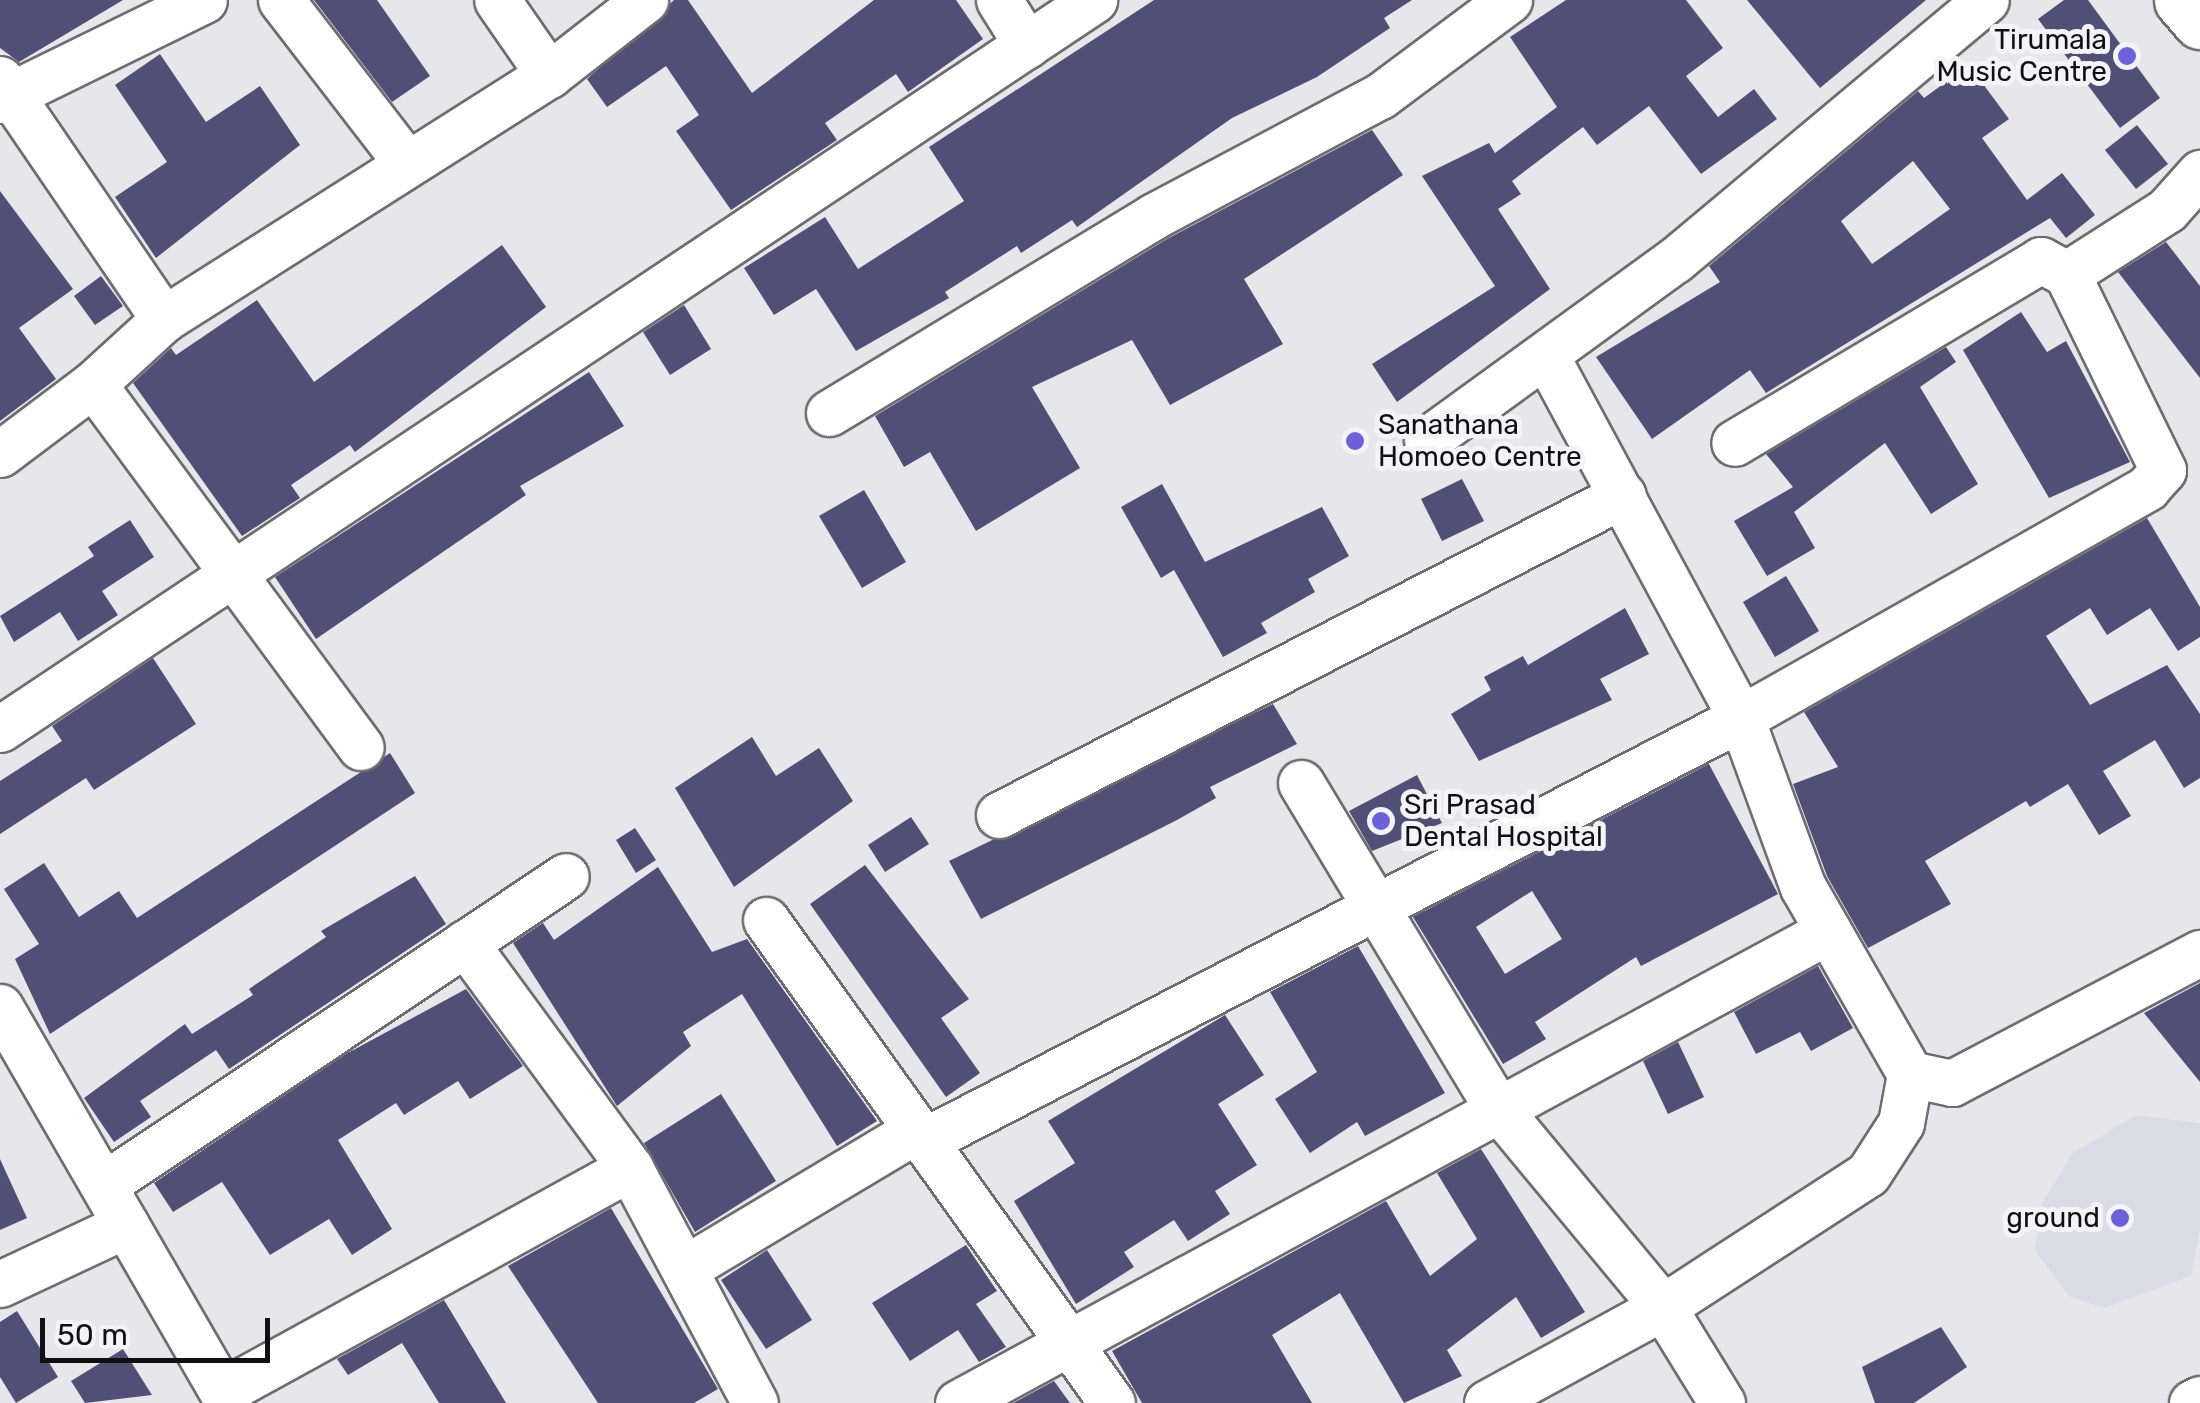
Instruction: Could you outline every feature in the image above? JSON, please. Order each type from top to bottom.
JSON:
[{"type":"highway","points":[[2182,0],[2200,20]]},
{"type":"street","points":[[164,319],[3,91],[204,0]]},
{"type":"street","points":[[280,0],[404,160]]},
{"type":"street","points":[[497,0],[548,75]]},
{"type":"street","points":[[0,454],[93,384],[164,319],[404,160],[548,75],[646,0]]},
{"type":"street","points":[[999,0],[1026,45]]},
{"type":"street","points":[[0,729],[232,567],[1094,0]]},
{"type":"street","points":[[830,412],[1154,216],[1380,96],[1509,0]]},
{"type":"street","points":[[1427,440],[1546,356],[1986,0]]},
{"type":"street","points":[[2067,274],[2167,210],[2200,173]]},
{"type":"street","points":[[689,1266],[920,1136],[1741,718],[2158,480],[2160,448],[2067,274],[2041,260],[2018,266],[1734,443]]},
{"type":"street","points":[[1488,1403],[1663,1307],[1868,1174],[1901,1123],[1910,1074],[1828,931],[1741,718],[1546,356]]},
{"type":"street","points":[[93,384],[232,567],[361,747]]},
{"type":"street","points":[[999,815],[1623,495]]},
{"type":"street","points":[[1301,784],[1369,905],[1496,1106],[1663,1307],[1722,1403]]},
{"type":"street","points":[[105,1184],[566,876]]},
{"type":"street","points":[[766,920],[1112,1403]]},
{"type":"street","points":[[958,1403],[1496,1106],[1828,931]]},
{"type":"street","points":[[465,943],[630,1168],[689,1266],[756,1403]]},
{"type":"street","points":[[1910,1074],[1952,1083],[2200,953]]},
{"type":"street","points":[[5,1026],[105,1184],[226,1397],[630,1168]]},
{"type":"street","points":[[0,1284],[126,1225]]},
{"type":"street","points":[[2192,1403],[2200,1399]]},
{"type":"shaded area","name":"ground","points":[[2136,1115],[2200,1123],[2200,1231],[2191,1276],[2104,1308],[2069,1296],[2035,1250],[2041,1205],[2073,1153]]},
{"type":"building","points":[[0,0],[123,0],[19,62],[0,48]]},
{"type":"building","points":[[314,0],[377,0],[430,76],[392,102]]},
{"type":"building","points":[[674,0],[688,0],[752,93],[874,0],[956,0],[983,39],[908,92],[896,74],[825,123],[837,140],[731,210],[676,131],[699,115],[666,66],[607,107],[587,79]]},
{"type":"building","points":[[1154,0],[1412,0],[1384,18],[1390,28],[1317,77],[1232,118],[1077,227],[1072,220],[1021,253],[1017,246],[945,292],[949,298],[856,351],[816,289],[774,315],[744,268],[825,217],[858,269],[964,201],[929,147]]},
{"type":"building","points":[[1566,0],[1686,0],[1723,48],[1686,76],[1718,117],[1754,89],[1777,119],[1701,174],[1649,106],[1597,145],[1583,127],[1512,181],[1521,194],[1498,209],[1550,289],[1397,402],[1372,364],[1495,286],[1422,176],[1489,143],[1495,153],[1557,107],[1510,37]]},
{"type":"building","points":[[1747,0],[1926,0],[1820,88]]},
{"type":"building","points":[[2064,0],[2088,0],[2160,98],[2120,128],[2038,19]]},
{"type":"building","points":[[160,54],[206,122],[260,86],[300,145],[156,258],[115,197],[167,162],[115,85]]},
{"type":"building","points":[[1969,65],[2009,119],[1982,138],[2027,200],[2062,173],[2095,215],[2066,238],[2050,218],[1766,393],[1750,370],[1652,439],[1596,357],[1720,282],[1709,266],[1918,91],[1924,98]],"holes":[[[1913,161],[1950,209],[1872,264],[1841,221]]]},
{"type":"building","points":[[2137,125],[2168,164],[2136,189],[2105,150]]},
{"type":"building","points":[[1372,130],[1403,175],[1244,279],[1283,344],[1170,405],[1132,340],[1032,387],[1080,468],[976,531],[930,452],[904,467],[875,416],[1167,239]]},
{"type":"building","points":[[0,191],[73,289],[19,328],[56,379],[0,421]]},
{"type":"building","points":[[2166,242],[2200,286],[2200,378],[2118,272]]},
{"type":"building","points":[[502,245],[546,307],[355,452],[350,445],[291,485],[300,498],[242,536],[133,383],[171,348],[176,355],[257,300],[314,382]]},
{"type":"building","points":[[101,276],[123,306],[95,325],[74,296]]},
{"type":"building","points":[[684,305],[711,349],[670,375],[643,332]]},
{"type":"building","points":[[2021,312],[2047,352],[2066,341],[2130,462],[2049,498],[1963,350]]},
{"type":"building","points":[[1946,347],[1956,362],[1920,387],[1978,484],[1931,514],[1885,443],[1794,512],[1815,548],[1767,576],[1734,521],[1793,487],[1766,454]]},
{"type":"building","points":[[589,372],[624,426],[520,486],[526,495],[316,639],[275,577]]},
{"type":"building","points":[[1462,479],[1484,521],[1442,541],[1421,499]]},
{"type":"building","points":[[1162,484],[1205,562],[1322,507],[1349,556],[1308,579],[1315,592],[1261,623],[1267,633],[1223,657],[1174,570],[1161,578],[1121,507]]},
{"type":"building","points":[[864,490],[906,562],[862,588],[819,516]]},
{"type":"building","points":[[2147,518],[2200,607],[2200,637],[2178,651],[2150,608],[2107,635],[2090,608],[2046,636],[2090,705],[2167,665],[2200,714],[2200,778],[2184,788],[2155,740],[2103,771],[2131,816],[2099,835],[2068,784],[2030,807],[2026,801],[1925,861],[1951,904],[1868,948],[1827,876],[1793,784],[1838,767],[1804,712]]},
{"type":"building","points":[[130,520],[154,557],[102,591],[118,615],[78,641],[60,612],[14,642],[0,616],[94,556],[88,547]]},
{"type":"building","points":[[1786,576],[1819,631],[1775,657],[1743,602]]},
{"type":"building","points":[[1625,608],[1649,654],[1600,679],[1612,700],[1479,761],[1451,714],[1491,690],[1484,677],[1523,656],[1528,665]]},
{"type":"building","points":[[153,658],[196,724],[94,790],[86,778],[0,834],[0,781],[62,741],[52,726]]},
{"type":"building","points":[[1273,704],[1297,744],[1210,787],[1216,798],[1177,820],[981,919],[949,861]]},
{"type":"building","points":[[752,737],[776,776],[819,748],[853,801],[734,887],[675,788]]},
{"type":"building","points":[[390,753],[415,793],[50,1034],[15,959],[39,944],[4,889],[44,863],[79,917],[119,891],[137,918]]},
{"type":"building","points":[[1709,764],[1778,894],[1641,966],[1636,957],[1535,1022],[1546,1039],[1503,1064],[1413,917]],"holes":[[[1532,891],[1562,939],[1505,974],[1476,927]]]},
{"type":"building","points":[[1417,775],[1442,823],[1372,851],[1349,811]]},
{"type":"building","points":[[911,817],[929,844],[885,872],[868,845]]},
{"type":"building","points":[[635,828],[656,860],[636,873],[616,840]]},
{"type":"building","points":[[865,865],[969,999],[941,1018],[980,1073],[946,1097],[810,904]]},
{"type":"building","points":[[658,867],[712,952],[747,939],[877,1121],[837,1146],[742,994],[683,1032],[691,1046],[617,1106],[513,943],[543,923],[554,940]]},
{"type":"building","points":[[415,876],[446,924],[229,1069],[216,1050],[140,1101],[151,1117],[114,1142],[84,1098],[185,1024],[192,1034],[253,995],[249,989],[326,937],[321,931]]},
{"type":"building","points":[[1358,946],[1445,1093],[1365,1136],[1357,1122],[1310,1153],[1275,1099],[1317,1072],[1270,992]]},
{"type":"building","points":[[1818,966],[1853,1028],[1811,1051],[1800,1032],[1756,1054],[1734,1012]]},
{"type":"building","points":[[2200,983],[2200,1082],[2144,1013]]},
{"type":"building","points":[[466,989],[523,1066],[470,1099],[458,1081],[404,1115],[396,1103],[338,1140],[392,1229],[352,1255],[329,1219],[270,1255],[222,1182],[173,1212],[154,1183],[346,1054]]},
{"type":"building","points":[[1225,1015],[1264,1075],[1218,1104],[1257,1165],[1215,1191],[1230,1214],[1188,1241],[1174,1220],[1124,1252],[1134,1267],[1076,1304],[1014,1201],[1075,1163],[1048,1121]]},
{"type":"building","points":[[1678,1042],[1704,1097],[1668,1114],[1643,1061]]},
{"type":"building","points":[[721,1094],[776,1181],[695,1232],[644,1143]]},
{"type":"building","points":[[1481,1149],[1585,1312],[1541,1338],[1516,1297],[1447,1350],[1462,1376],[1404,1403],[1340,1293],[1272,1335],[1312,1403],[1142,1403],[1112,1351],[1386,1201],[1430,1276],[1477,1239],[1437,1173]]},
{"type":"building","points":[[0,1159],[27,1218],[0,1230]]},
{"type":"building","points":[[611,1208],[718,1389],[694,1403],[598,1403],[508,1266]]},
{"type":"building","points":[[966,1245],[997,1291],[976,1304],[1006,1347],[979,1362],[958,1330],[910,1361],[872,1303]]},
{"type":"building","points":[[767,1250],[812,1320],[766,1349],[721,1280]]},
{"type":"building","points":[[444,1300],[506,1403],[439,1403],[402,1343],[348,1375],[337,1359]]},
{"type":"building","points":[[17,1311],[58,1377],[16,1403],[0,1377],[0,1322]]},
{"type":"building","points":[[1941,1327],[1967,1367],[1914,1403],[1875,1403],[1862,1367]]},
{"type":"building","points":[[123,1349],[152,1395],[85,1403],[71,1381]]},
{"type":"building","points":[[1054,1381],[1070,1403],[1013,1403]]},
{"type":"place","name":"Tirumala Music Centre","points":[[2127,56]]},
{"type":"place","name":"Sanathana Homoeo Centre","points":[[1355,441]]},
{"type":"place","name":"Sri Prasad Dental Hospital","points":[[1381,821]]},
{"type":"place","name":"ground","points":[[2120,1218]]}]
